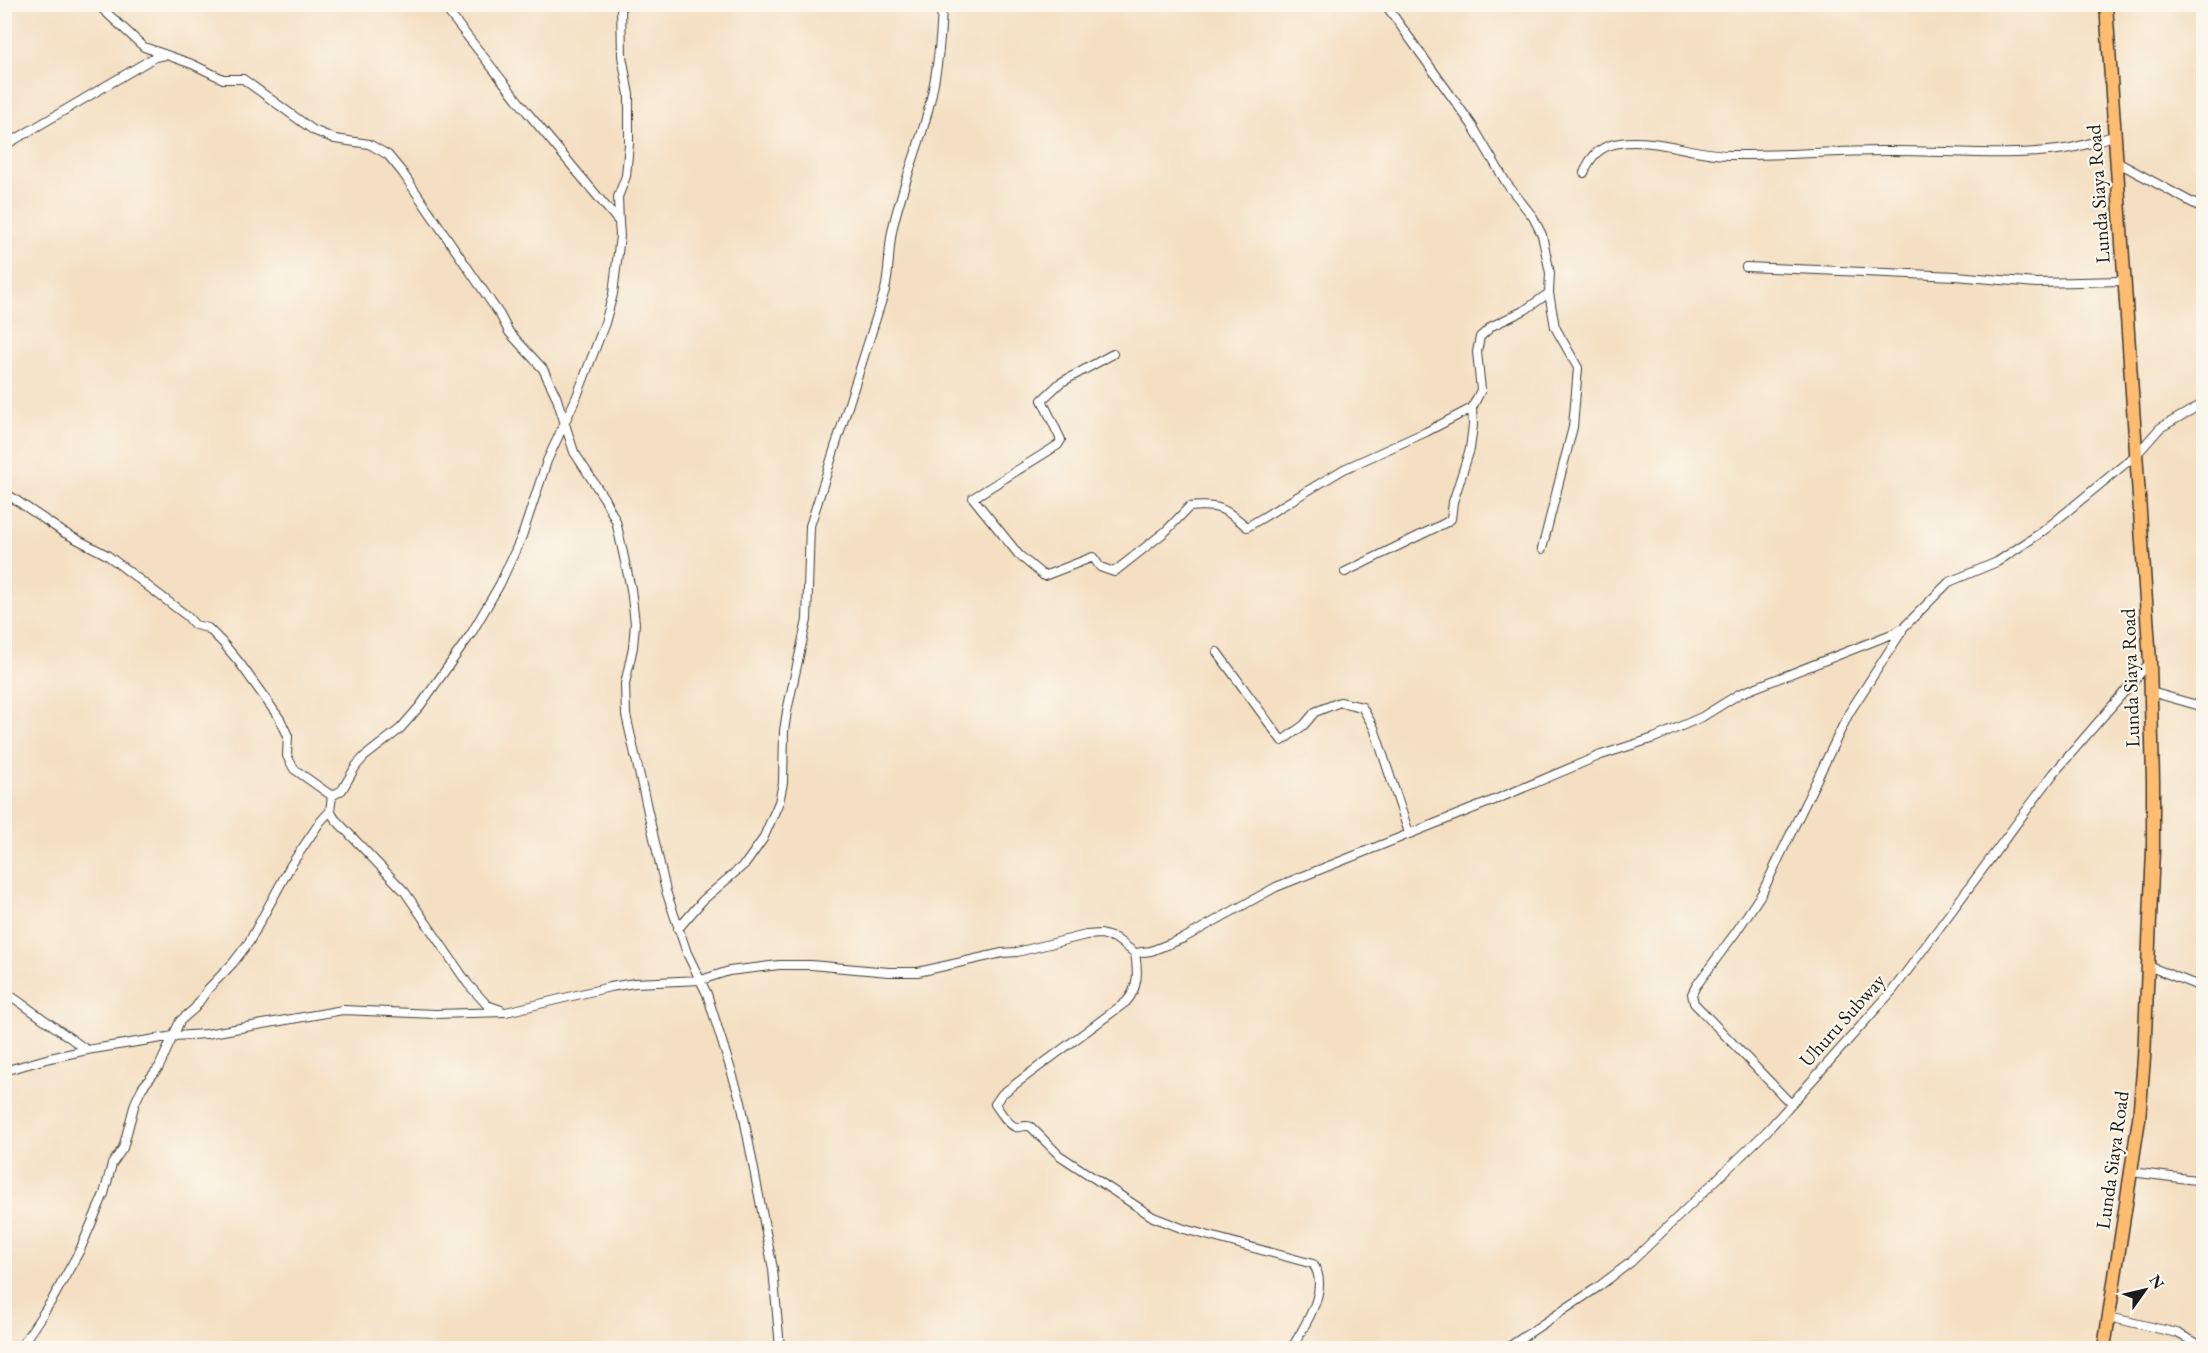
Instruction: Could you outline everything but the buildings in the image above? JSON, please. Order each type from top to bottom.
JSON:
[{"type":"main road","name":"Lunda Siaya Road","points":[[2104,1348],[2131,1172],[2144,1059],[2153,838],[2150,661],[2106,4]]},
{"type":"street","points":[[97,4],[144,47],[167,54],[223,79],[243,79],[313,130],[334,139],[369,144],[388,155],[500,315],[509,332],[543,369],[556,396],[574,452],[616,521],[635,623],[633,647],[625,684],[625,707],[663,880],[678,929],[712,1008],[741,1102],[773,1269],[780,1348]]},
{"type":"street","points":[[442,4],[526,112],[619,222]]},
{"type":"street","points":[[332,796],[342,790],[364,757],[408,720],[471,634],[491,600],[528,519],[547,461],[583,382],[612,303],[620,236],[618,197],[626,176],[629,144],[629,94],[622,56],[621,4]]},
{"type":"street","points":[[678,929],[703,900],[747,863],[763,839],[781,793],[784,731],[808,612],[810,526],[885,290],[893,227],[925,122],[936,75],[941,45],[942,4]]},
{"type":"street","points":[[1385,4],[1477,131],[1507,184],[1533,217],[1542,235],[1551,279],[1549,293],[1555,327],[1578,368],[1573,427],[1542,549]]},
{"type":"street","points":[[4,146],[155,57],[167,54]]},
{"type":"street","points":[[1584,173],[1594,154],[1602,148],[1620,143],[1656,144],[1728,155],[1880,151],[1998,153],[2066,149],[2114,136]]},
{"type":"street","points":[[2115,161],[2204,209]]},
{"type":"street","points":[[1746,267],[1956,276],[2036,283],[2124,281]]},
{"type":"street","points":[[1344,572],[1449,521],[1454,496],[1468,456],[1473,425],[1472,408],[1481,390],[1476,352],[1480,337],[1492,326],[1525,310],[1549,293]]},
{"type":"street","points":[[1113,354],[1060,384],[1042,400],[1060,440],[1058,445],[972,498],[1019,555],[1044,576],[1093,557],[1100,567],[1114,572],[1166,531],[1189,507],[1212,505],[1233,514],[1247,528],[1344,469],[1426,432],[1472,408]]},
{"type":"street","points":[[4,1071],[87,1050],[174,1036],[206,1034],[343,1010],[435,1014],[506,1012],[618,986],[701,980],[729,971],[787,965],[918,972],[1086,935],[1101,934],[1115,938],[1135,953],[1151,951],[1184,938],[1276,887],[1601,755],[1654,738],[1702,717],[1739,694],[1859,645],[1892,635],[1904,627],[1949,582],[1997,562],[2042,532],[2137,454],[2160,428],[2204,403]]},
{"type":"street","points":[[4,492],[63,532],[107,555],[187,616],[195,625],[208,628],[239,662],[280,718],[288,736],[287,756],[294,769],[332,796]]},
{"type":"street","points":[[1791,1104],[1694,1003],[1692,994],[1762,893],[1849,713],[1904,627]]},
{"type":"street","points":[[1216,652],[1282,741],[1304,725],[1315,712],[1340,702],[1362,707],[1374,728],[1409,833]]},
{"type":"street","name":"Uhuru Subway","points":[[1507,1348],[1631,1262],[1766,1132],[1893,990],[2054,773],[2150,661]]},
{"type":"street","points":[[2151,692],[2204,707]]},
{"type":"street","points":[[20,1348],[52,1300],[80,1250],[104,1194],[111,1164],[123,1148],[135,1103],[142,1088],[159,1067],[183,1016],[195,1008],[208,989],[249,942],[291,865],[330,811],[332,796]]},
{"type":"street","points":[[330,811],[405,892],[468,984],[488,1005],[506,1012]]},
{"type":"street","points":[[1135,953],[1136,984],[1126,1002],[1002,1094],[995,1104],[1016,1127],[1025,1125],[1031,1127],[1059,1155],[1153,1217],[1184,1229],[1313,1264],[1319,1279],[1317,1294],[1306,1323],[1292,1348]]},
{"type":"street","points":[[2148,966],[2204,988]]},
{"type":"street","points":[[4,991],[87,1050]]},
{"type":"street","points":[[2131,1172],[2204,1182]]},
{"type":"street","points":[[2109,1317],[2177,1333],[2204,1347]]}]
